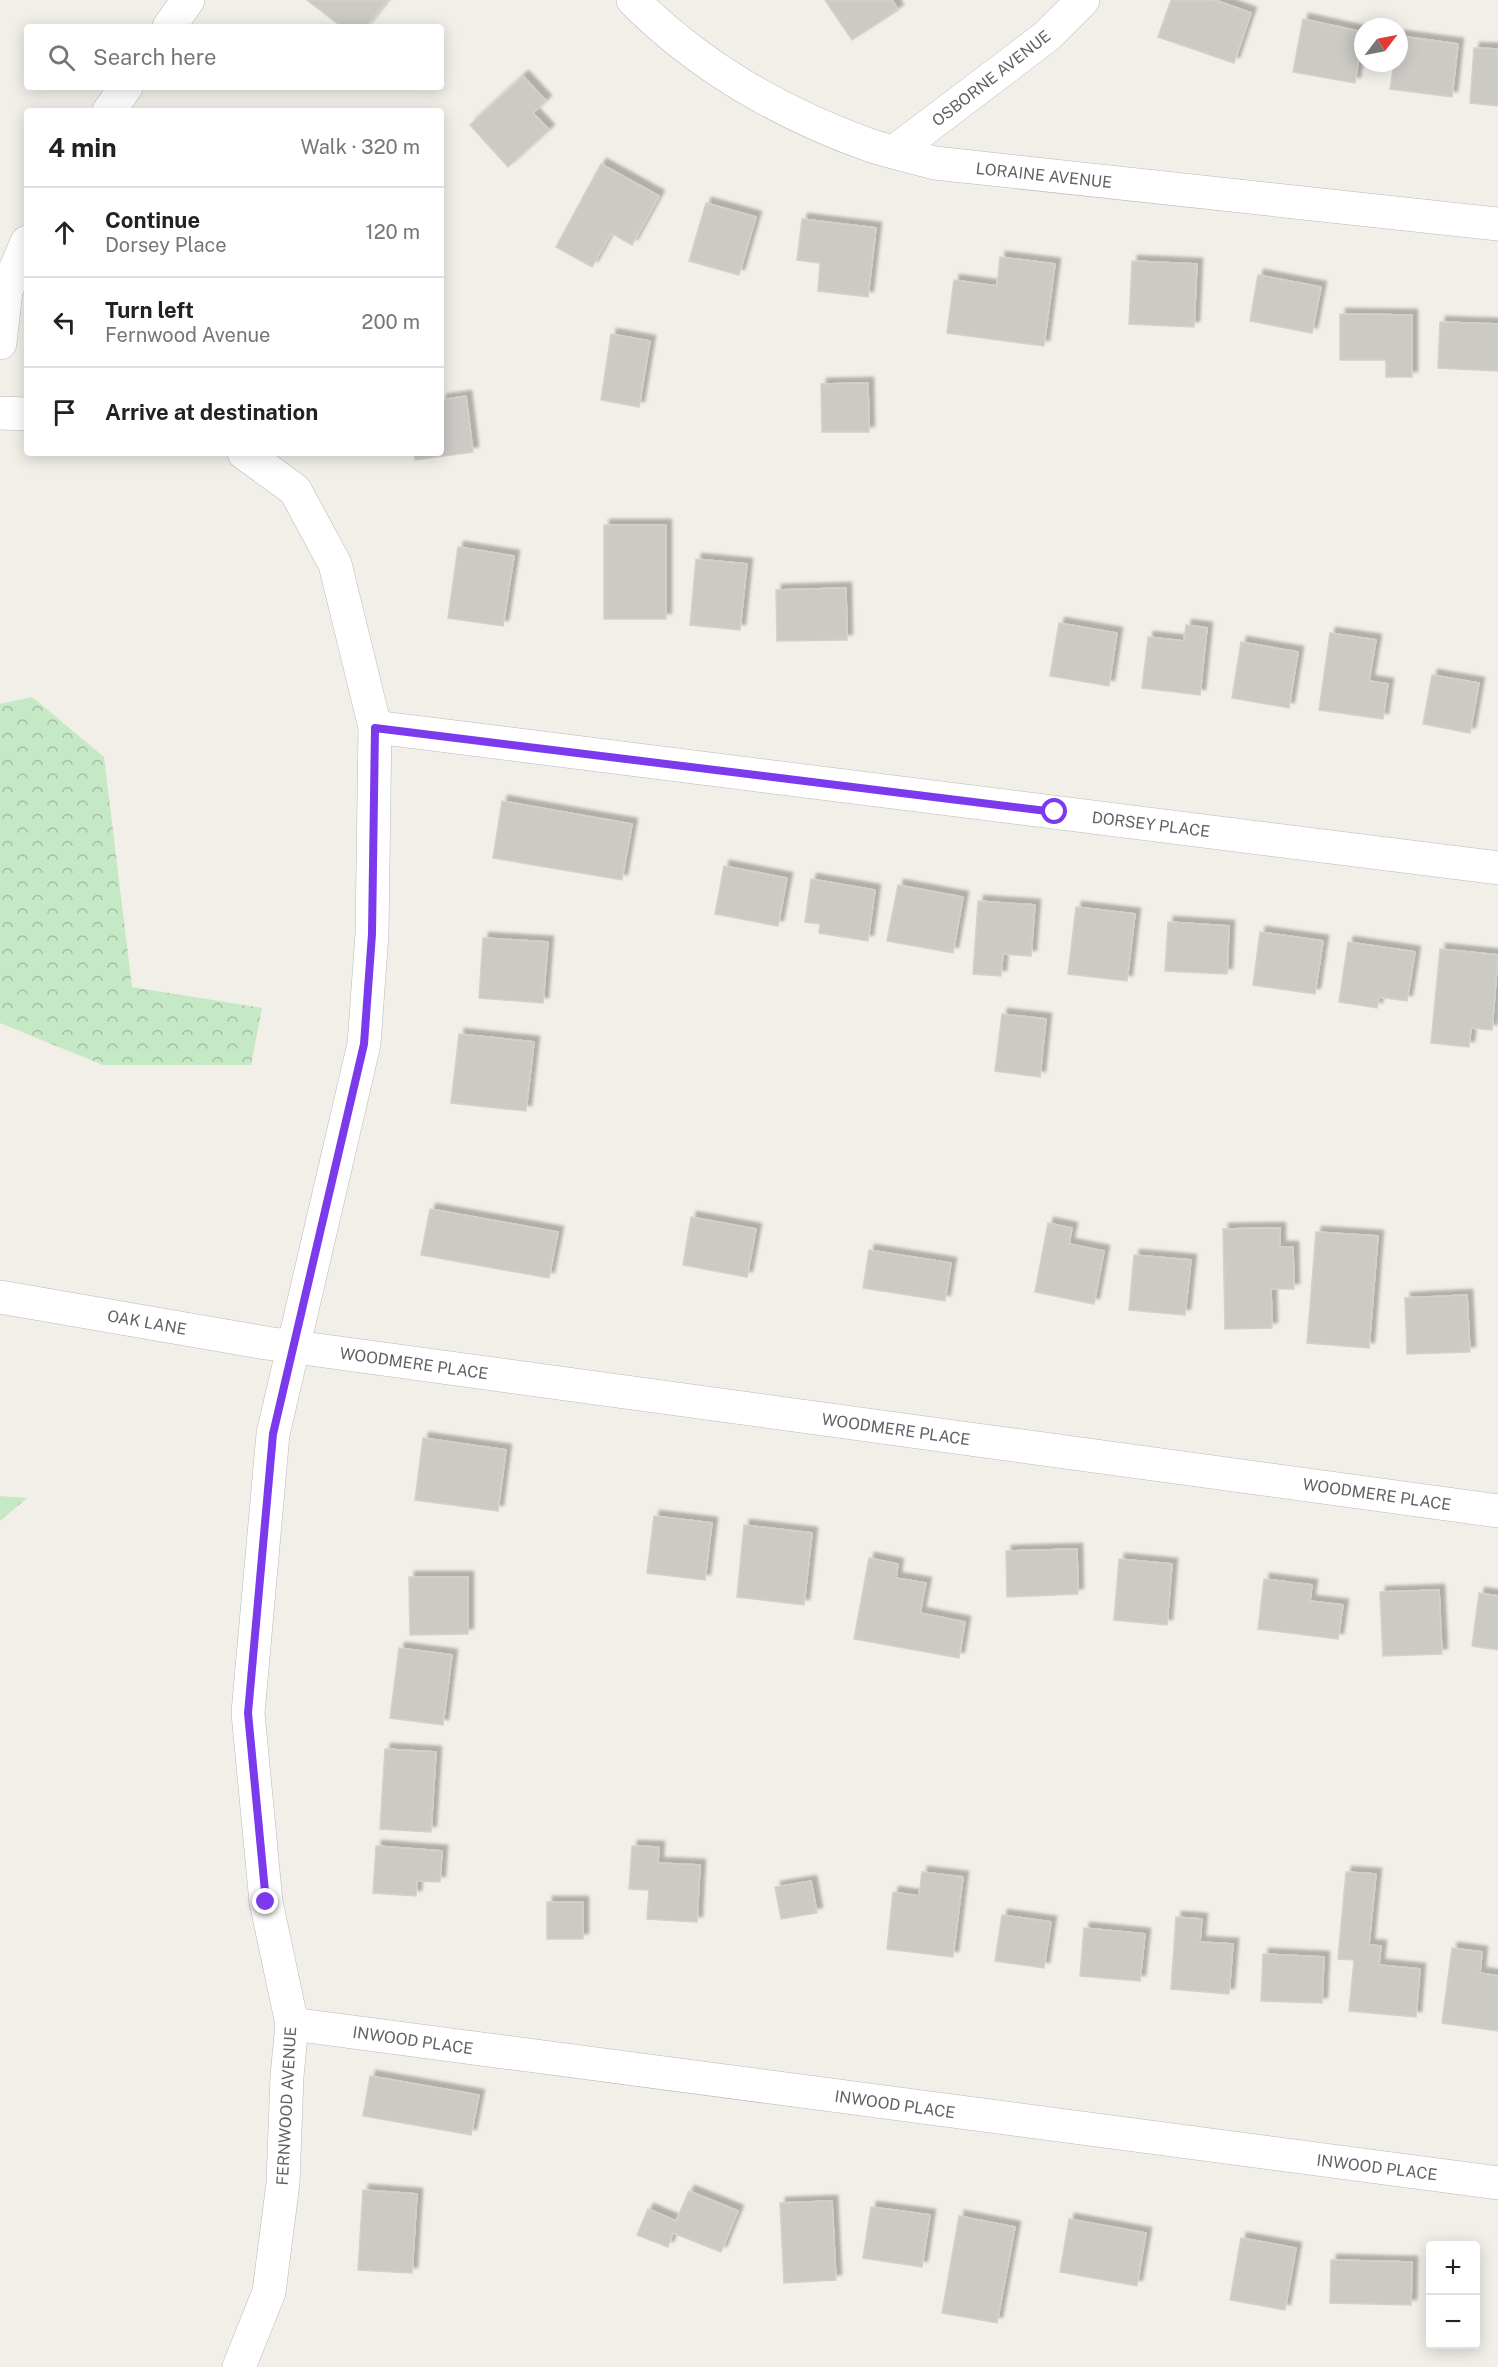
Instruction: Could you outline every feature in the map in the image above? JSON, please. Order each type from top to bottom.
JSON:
[{"type":"street","points":[[171,24],[188,0]]},
{"type":"street","name":"LORAINE AVENUE","points":[[633,0],[695,54],[750,90],[809,121],[870,145],[935,163],[1498,224]]},
{"type":"street","name":"OSBORNE AVENUE","points":[[894,152],[1047,36],[1083,0]]},
{"type":"street","points":[[111,108],[124,90]]},
{"type":"street","points":[[0,343],[6,291],[24,249]]},
{"type":"street","points":[[0,413],[24,414]]},
{"type":"street","name":"FERNWOOD AVENUE","points":[[239,2367],[269,2292],[283,2183],[287,2076],[292,2024],[266,1902],[248,1713],[273,1434],[364,1044],[372,934],[375,728],[335,564],[295,490],[248,456]]},
{"type":"street","name":"DORSEY PLACE","points":[[375,728],[1498,868]]},
{"type":"street","name":"OAK LANE","points":[[0,1297],[294,1347]]},
{"type":"street","name":"WOODMERE PLACE","points":[[294,1347],[1498,1511]]},
{"type":"street","name":"INWOOD PLACE","points":[[292,2024],[1498,2183]]},
{"type":"green space","points":[[32,697],[104,757],[132,987],[262,1008],[251,1065],[103,1065],[0,1023],[0,704]]},
{"type":"green space","points":[[0,1496],[27,1498],[0,1521]]},
{"type":"building","points":[[307,0],[387,0],[368,24],[338,24]]},
{"type":"building","points":[[825,0],[892,0],[898,10],[852,40]]},
{"type":"building","points":[[1171,0],[1215,0],[1251,13],[1234,63],[1158,37]]},
{"type":"building","points":[[1303,19],[1354,30],[1354,72],[1357,72],[1355,83],[1293,72]]},
{"type":"building","points":[[1408,37],[1458,44],[1452,97],[1390,89],[1393,72],[1408,72]]},
{"type":"building","points":[[1474,48],[1498,49],[1498,106],[1470,103]]},
{"type":"building","points":[[523,76],[546,101],[533,113],[549,130],[508,167],[470,125]]},
{"type":"building","points":[[601,164],[659,196],[632,245],[611,233],[592,267],[556,247]]},
{"type":"building","points":[[706,203],[756,217],[739,275],[689,261]]},
{"type":"building","points":[[802,219],[876,228],[868,297],[818,291],[820,263],[797,260]]},
{"type":"building","points":[[1000,257],[1055,264],[1044,346],[947,333],[954,280],[997,286]]},
{"type":"building","points":[[1132,261],[1197,264],[1194,327],[1129,324]]},
{"type":"building","points":[[1258,275],[1321,287],[1312,333],[1250,321]]},
{"type":"building","points":[[1340,314],[1412,315],[1412,377],[1386,377],[1386,360],[1340,360]]},
{"type":"building","points":[[1440,322],[1498,324],[1498,371],[1438,368]]},
{"type":"building","points":[[611,334],[650,341],[639,407],[601,400]]},
{"type":"building","points":[[868,383],[869,432],[822,432],[821,384]]},
{"type":"building","points":[[466,396],[473,452],[444,456],[444,400]]},
{"type":"building","points":[[414,456],[444,456],[415,460]]},
{"type":"building","points":[[604,525],[666,525],[666,619],[604,619]]},
{"type":"building","points":[[458,547],[514,556],[503,626],[448,618]]},
{"type":"building","points":[[696,559],[747,564],[740,630],[690,625]]},
{"type":"building","points":[[846,588],[847,640],[777,641],[776,590]]},
{"type":"building","points":[[1059,623],[1117,633],[1109,686],[1050,676]]},
{"type":"building","points":[[1186,625],[1207,628],[1200,695],[1142,688],[1148,637],[1184,641]]},
{"type":"building","points":[[1330,633],[1376,640],[1369,681],[1388,684],[1383,719],[1319,710]]},
{"type":"building","points":[[1241,642],[1298,652],[1289,708],[1232,698]]},
{"type":"building","points":[[1432,675],[1479,683],[1470,733],[1423,724]]},
{"type":"building","points":[[502,801],[632,824],[622,880],[493,858]]},
{"type":"building","points":[[724,866],[787,878],[778,926],[715,914]]},
{"type":"building","points":[[811,879],[875,890],[868,941],[819,933],[820,924],[805,922]]},
{"type":"building","points":[[898,885],[963,897],[953,953],[887,941]]},
{"type":"building","points":[[978,901],[1035,905],[1031,956],[1003,954],[1001,976],[973,974]]},
{"type":"building","points":[[1076,907],[1135,914],[1127,981],[1068,974]]},
{"type":"building","points":[[1168,922],[1229,926],[1227,974],[1165,971]]},
{"type":"building","points":[[1260,932],[1323,941],[1315,994],[1253,985]]},
{"type":"building","points":[[483,938],[548,942],[543,1003],[479,998]]},
{"type":"building","points":[[1348,942],[1415,952],[1407,1001],[1379,997],[1377,1008],[1339,1002]]},
{"type":"building","points":[[1440,949],[1498,955],[1492,1030],[1471,1028],[1469,1047],[1431,1043]]},
{"type":"building","points":[[1002,1014],[1046,1019],[1040,1077],[995,1071]]},
{"type":"building","points":[[459,1034],[534,1042],[526,1111],[451,1103]]},
{"type":"building","points":[[430,1209],[558,1232],[549,1278],[421,1255]]},
{"type":"building","points":[[691,1217],[756,1229],[747,1277],[683,1265]]},
{"type":"building","points":[[1048,1223],[1072,1228],[1069,1244],[1104,1251],[1094,1304],[1035,1292]]},
{"type":"building","points":[[1280,1228],[1280,1247],[1293,1247],[1294,1289],[1271,1289],[1272,1328],[1225,1329],[1223,1229]]},
{"type":"building","points":[[1316,1232],[1378,1236],[1369,1348],[1307,1343]]},
{"type":"building","points":[[869,1250],[951,1263],[945,1301],[863,1288]]},
{"type":"building","points":[[1134,1255],[1191,1260],[1185,1315],[1129,1310]]},
{"type":"building","points":[[1467,1295],[1470,1352],[1407,1354],[1405,1298]]},
{"type":"building","points":[[423,1438],[506,1450],[498,1511],[415,1500]]},
{"type":"building","points":[[654,1516],[712,1523],[705,1580],[647,1573]]},
{"type":"building","points":[[744,1525],[812,1533],[804,1605],[737,1597]]},
{"type":"building","points":[[1077,1549],[1078,1594],[1007,1597],[1006,1551]]},
{"type":"building","points":[[869,1558],[898,1564],[896,1578],[926,1583],[920,1613],[965,1622],[959,1658],[854,1639]]},
{"type":"building","points":[[1119,1559],[1172,1564],[1167,1625],[1114,1620]]},
{"type":"building","points":[[409,1577],[468,1577],[468,1634],[410,1635]]},
{"type":"building","points":[[1264,1579],[1312,1585],[1310,1601],[1343,1605],[1338,1639],[1258,1629]]},
{"type":"building","points":[[1439,1590],[1442,1654],[1383,1656],[1380,1592]]},
{"type":"building","points":[[1479,1593],[1498,1596],[1498,1650],[1472,1646]]},
{"type":"building","points":[[399,1648],[452,1655],[443,1725],[390,1718]]},
{"type":"building","points":[[385,1749],[436,1752],[431,1832],[380,1829]]},
{"type":"building","points":[[376,1846],[442,1851],[440,1882],[417,1881],[416,1896],[373,1893]]},
{"type":"building","points":[[632,1846],[659,1847],[658,1863],[700,1865],[697,1922],[647,1919],[649,1890],[629,1889]]},
{"type":"building","points":[[922,1872],[963,1877],[953,1957],[887,1949],[893,1892],[919,1896]]},
{"type":"building","points":[[1346,1872],[1376,1874],[1369,1945],[1381,1946],[1379,1965],[1420,1969],[1416,2017],[1349,2011],[1354,1960],[1338,1959]]},
{"type":"building","points":[[811,1881],[817,1913],[781,1919],[775,1887]]},
{"type":"building","points":[[547,1902],[583,1902],[583,1939],[547,1939]]},
{"type":"building","points":[[1002,1915],[1051,1922],[1044,1968],[995,1961]]},
{"type":"building","points":[[1176,1917],[1202,1919],[1200,1942],[1233,1944],[1229,1994],[1171,1989]]},
{"type":"building","points":[[1084,1928],[1145,1934],[1140,1981],[1080,1976]]},
{"type":"building","points":[[1452,1948],[1482,1952],[1480,1973],[1498,1976],[1498,2031],[1442,2023]]},
{"type":"building","points":[[1263,1954],[1324,1957],[1322,2003],[1261,2001]]},
{"type":"building","points":[[370,2076],[479,2095],[471,2135],[363,2116]]},
{"type":"building","points":[[363,2190],[417,2194],[412,2273],[358,2270]]},
{"type":"building","points":[[689,2191],[738,2211],[721,2252],[673,2233],[668,2247],[637,2235],[648,2209],[676,2221]]},
{"type":"building","points":[[832,2201],[836,2280],[784,2283],[780,2203]]},
{"type":"building","points":[[871,2207],[930,2215],[922,2267],[863,2258]]},
{"type":"building","points":[[959,2216],[1015,2227],[997,2323],[942,2313]]},
{"type":"building","points":[[1069,2219],[1146,2233],[1137,2286],[1060,2272]]},
{"type":"building","points":[[1241,2238],[1296,2248],[1285,2310],[1230,2300]]},
{"type":"building","points":[[1331,2260],[1412,2262],[1411,2305],[1330,2303]]},
{"type":"route","points":[[266,1902],[248,1713],[273,1434],[364,1044],[372,934],[375,728],[1055,812]]}]
